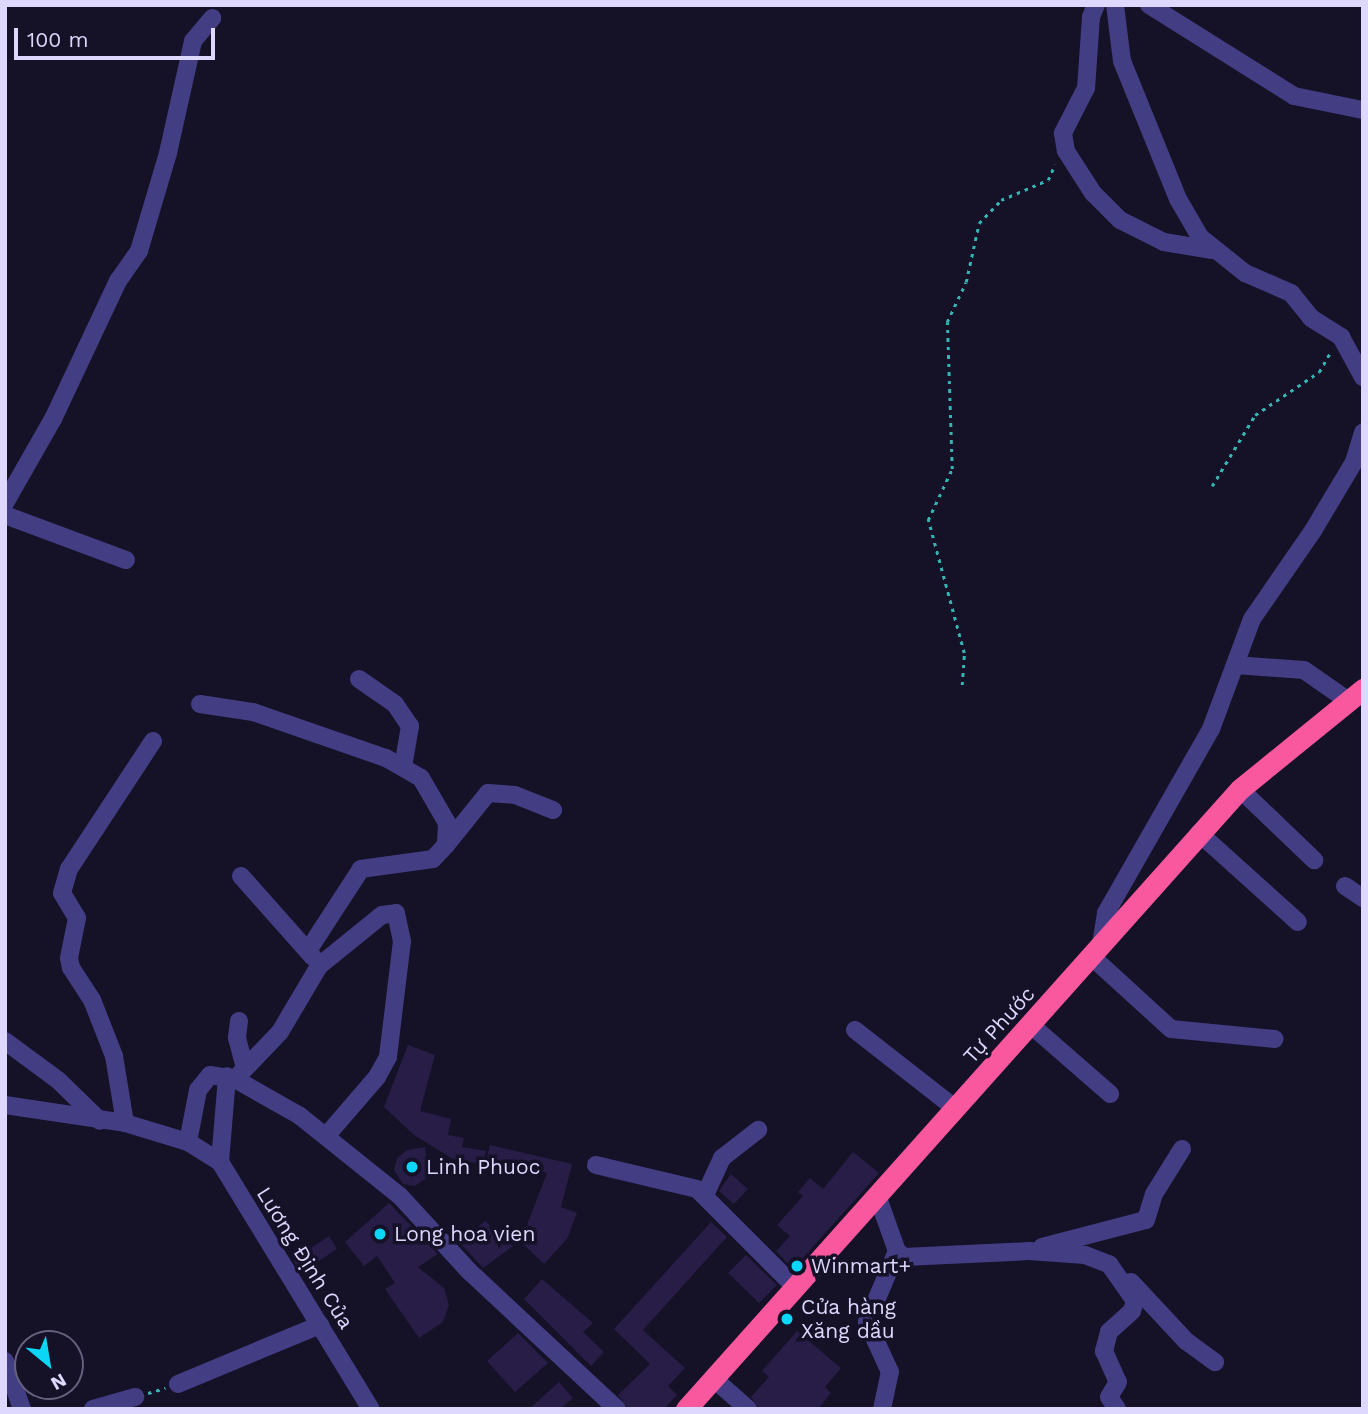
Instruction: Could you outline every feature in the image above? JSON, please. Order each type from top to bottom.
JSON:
[{"type":"highway","name":"Tự Phước","points":[[686,1409],[878,1198],[1240,789],[1355,694]]},
{"type":"street","points":[[1097,5],[1091,17],[1086,88],[1061,141],[1093,193],[1121,220],[1177,246],[1212,250]]},
{"type":"street","points":[[1115,5],[1122,61],[1178,200],[1212,250],[1256,279],[1279,284],[1324,330],[1358,347],[1363,377]]},
{"type":"street","points":[[1149,5],[1294,96],[1363,110]]},
{"type":"street","points":[[5,503],[53,419],[118,281],[139,251],[168,153],[193,41],[212,18]]},
{"type":"street","points":[[1275,1039],[1171,1029],[1096,951],[1106,913],[1189,773],[1252,619],[1321,518],[1354,462],[1363,432]]},
{"type":"street","points":[[5,515],[126,560]]},
{"type":"street","points":[[1235,665],[1304,670],[1355,694]]},
{"type":"street","points":[[359,679],[395,704],[410,726],[403,767]]},
{"type":"street","points":[[200,704],[253,712],[403,767],[421,778],[447,823],[446,845]]},
{"type":"street","points":[[125,1123],[114,1056],[92,1000],[71,968],[69,958],[77,918],[62,893],[69,869],[153,741]]},
{"type":"street","points":[[1240,789],[1314,860]]},
{"type":"street","points":[[309,949],[361,869],[433,859],[488,793],[515,795],[553,810]]},
{"type":"street","points":[[1199,834],[1298,922]]},
{"type":"street","points":[[241,876],[309,949],[319,966]]},
{"type":"street","points":[[1345,886],[1363,898]]},
{"type":"street","points":[[236,1074],[280,1032],[319,966],[383,915],[399,916],[402,941],[388,1057],[377,1077],[327,1135]]},
{"type":"street","points":[[220,1163],[236,1074],[239,1021]]},
{"type":"street","points":[[1031,1025],[1110,1094]]},
{"type":"street","points":[[855,1030],[956,1109]]},
{"type":"street","points":[[5,1041],[59,1081],[100,1121]]},
{"type":"street","points":[[188,1142],[204,1080],[217,1074],[236,1074],[327,1135],[400,1196],[470,1272],[617,1409]]},
{"type":"street","name":"Lương Định Của","points":[[5,1105],[125,1123],[188,1142],[220,1163],[371,1409]]},
{"type":"street","points":[[705,1195],[722,1158],[758,1130]]},
{"type":"street","points":[[1029,1251],[1146,1220],[1154,1194],[1182,1149]]},
{"type":"street","points":[[596,1165],[666,1180],[705,1195],[796,1287]]},
{"type":"street","points":[[878,1198],[897,1251],[904,1256],[1029,1251],[1100,1258],[1120,1274],[1186,1341],[1215,1362]]},
{"type":"street","points":[[882,1409],[890,1372],[867,1322],[897,1251]]},
{"type":"street","points":[[1117,1409],[1109,1397],[1118,1382],[1104,1351],[1109,1332],[1132,1311],[1135,1301],[1120,1274]]},
{"type":"street","points":[[178,1384],[320,1325]]},
{"type":"street","points":[[5,1361],[22,1409]]},
{"type":"street","points":[[714,1378],[748,1409]]},
{"type":"street","points":[[93,1409],[135,1397]]},
{"type":"path","points":[[962,685],[964,653],[929,520],[952,469],[947,322],[967,282],[979,223],[1001,200],[1048,180],[1061,141]]},
{"type":"path","points":[[1212,486],[1248,423],[1319,372],[1341,337]]},
{"type":"path","points":[[135,1397],[178,1384]]},
{"type":"building","points":[[408,1045],[435,1055],[420,1111],[451,1119],[448,1135],[464,1138],[462,1147],[486,1151],[483,1164],[453,1159],[414,1135],[384,1107]]},
{"type":"building","points":[[490,1145],[572,1164],[561,1207],[577,1213],[567,1239],[544,1264],[522,1243],[536,1228],[527,1225],[547,1173],[486,1161]]},
{"type":"building","name":"Linh Phuoc","points":[[425,1147],[429,1176],[415,1186],[403,1184],[394,1170],[397,1158],[407,1150]]},
{"type":"building","points":[[853,1152],[879,1173],[793,1269],[776,1251],[790,1236],[777,1225],[803,1196],[798,1192],[810,1178],[823,1189]]},
{"type":"building","points":[[731,1174],[748,1189],[734,1204],[719,1191]]},
{"type":"building","points":[[389,1203],[438,1254],[418,1267],[444,1288],[449,1305],[443,1322],[419,1338],[385,1289],[395,1283],[377,1256],[364,1266],[345,1242]]},
{"type":"building","points":[[485,1221],[513,1246],[483,1268],[459,1242]]},
{"type":"building","points":[[711,1222],[727,1237],[643,1330],[685,1368],[668,1386],[677,1395],[664,1409],[628,1409],[618,1395],[650,1364],[614,1329]]},
{"type":"building","points":[[329,1236],[337,1249],[301,1273],[293,1260]]},
{"type":"building","points":[[746,1255],[777,1285],[759,1303],[728,1273]]},
{"type":"building","points":[[542,1279],[593,1323],[583,1332],[604,1352],[591,1366],[524,1299]]},
{"type":"building","points":[[797,1331],[841,1368],[825,1387],[831,1393],[818,1409],[759,1409],[751,1397],[769,1377],[762,1371]]},
{"type":"building","points":[[518,1333],[548,1363],[515,1392],[487,1361]]},
{"type":"building","points":[[559,1382],[573,1398],[560,1409],[529,1409]]},
{"type":"place","name":"Linh Phuoc","points":[[412,1167]]},
{"type":"place","name":"Long hoa vien","points":[[380,1234]]},
{"type":"place","name":"Winmart+","points":[[797,1266]]},
{"type":"place","name":"Cửa hàng Xăng dầu","points":[[787,1319]]}]
